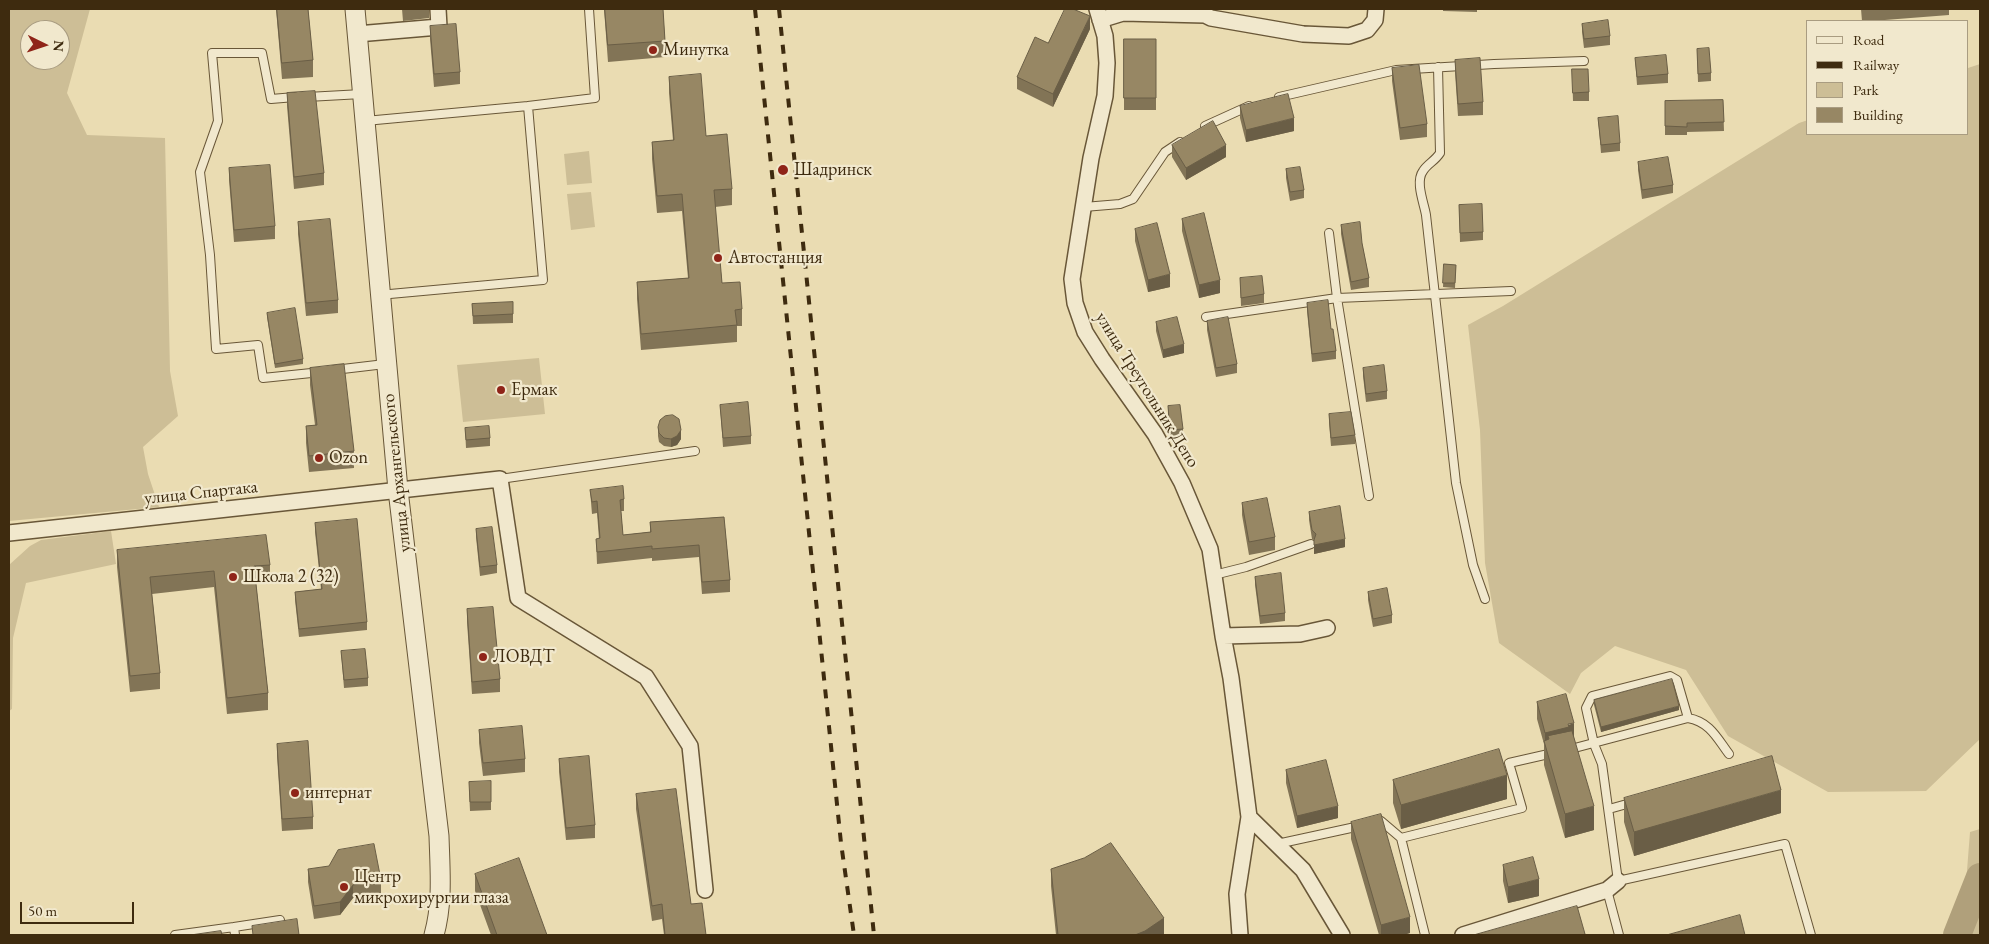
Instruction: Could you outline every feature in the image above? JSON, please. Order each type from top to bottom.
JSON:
[{"type":"street","name":"улица Архангельского","points":[[355,9],[385,364],[439,836],[441,888],[439,914],[434,935]]},
{"type":"street","points":[[357,34],[439,27],[438,9]]},
{"type":"street","points":[[1098,14],[1200,12],[1211,18],[1303,34],[1350,36],[1367,30],[1375,20],[1376,9]]},
{"type":"street","name":"улица Треугольник Депо","points":[[1098,14],[1105,36],[1107,63],[1105,96],[1091,158],[1072,279],[1075,303],[1085,332],[1154,434],[1182,483],[1210,549],[1231,678],[1249,817],[1237,894],[1240,935]]},
{"type":"street","points":[[500,479],[518,598],[646,677],[690,746],[705,890]]},
{"type":"street","name":"улица Спартака","points":[[9,533],[500,479]]},
{"type":"street","points":[[1223,636],[1300,634],[1327,628]]},
{"type":"street","points":[[1249,817],[1303,870],[1342,935]]},
{"type":"street","points":[[1463,935],[1612,886]]},
{"type":"lane","points":[[364,121],[595,98],[589,9]]},
{"type":"lane","points":[[362,94],[271,99],[262,53],[212,53],[218,121],[200,172],[210,256],[216,349],[258,345],[263,378],[385,364]]},
{"type":"lane","points":[[1268,100],[1304,90],[1396,70],[1584,61]]},
{"type":"lane","points":[[1438,67],[1440,153],[1422,172],[1420,183],[1426,215],[1456,483],[1474,565],[1485,599]]},
{"type":"lane","points":[[1197,131],[1241,109],[1259,103]]},
{"type":"lane","points":[[379,295],[543,280],[528,106]]},
{"type":"lane","points":[[1084,207],[1120,204],[1133,199],[1165,152],[1189,136]]},
{"type":"lane","points":[[1329,233],[1337,298],[1369,496]]},
{"type":"lane","points":[[1206,317],[1337,298],[1511,291]]},
{"type":"lane","points":[[500,479],[695,451]]},
{"type":"lane","points":[[1214,575],[1246,567],[1311,544]]},
{"type":"lane","points":[[1619,935],[1612,886],[1609,808],[1602,764],[1594,744],[1586,708],[1592,696],[1670,676],[1677,680],[1688,718]]},
{"type":"lane","points":[[1401,838],[1522,808],[1509,763],[1594,744],[1688,718],[1700,720],[1730,754]]},
{"type":"lane","points":[[1609,808],[1647,799]]},
{"type":"lane","points":[[1277,844],[1381,821],[1401,838],[1425,935]]},
{"type":"lane","points":[[1612,886],[1785,844],[1811,935]]},
{"type":"lane","points":[[175,935],[280,920]]},
{"type":"lane","points":[[234,927],[235,935]]},
{"type":"green space","points":[[9,9],[90,9],[67,93],[87,135],[165,138],[170,371],[178,416],[143,447],[148,474],[159,507],[9,521]]},
{"type":"green space","points":[[1980,64],[1980,739],[1926,791],[1828,792],[1728,736],[1686,670],[1615,646],[1581,673],[1570,694],[1499,643],[1485,563],[1480,430],[1468,325],[1503,306],[1799,123],[1806,121],[1806,135],[1969,135],[1969,68]]},
{"type":"green space","points":[[589,151],[592,183],[567,185],[564,154]]},
{"type":"green space","points":[[591,192],[595,227],[571,230],[567,194]]},
{"type":"green space","name":"Ермак","points":[[539,358],[545,414],[463,422],[457,365]]},
{"type":"green space","points":[[111,531],[116,564],[26,583],[13,638],[12,709],[9,711],[9,565],[30,546],[41,540]]},
{"type":"green space","points":[[1980,829],[1980,935],[1962,935],[1970,832]]},
{"type":"building","points":[[277,9],[308,9],[313,60],[282,63]]},
{"type":"building","points":[[605,9],[663,9],[665,41],[608,45]]},
{"type":"building","points":[[1065,9],[1073,9],[1090,16],[1053,94],[1017,77],[1035,37],[1048,43]]},
{"type":"building","points":[[1608,20],[1610,36],[1584,39],[1582,24]]},
{"type":"building","points":[[456,24],[460,72],[434,74],[430,26]]},
{"type":"building","points":[[1124,39],[1156,39],[1156,98],[1124,98]]},
{"type":"building","points":[[1709,48],[1711,73],[1698,74],[1697,49]]},
{"type":"building","points":[[1666,55],[1668,74],[1637,77],[1635,58]]},
{"type":"building","points":[[1480,58],[1483,102],[1458,104],[1455,60]]},
{"type":"building","points":[[1419,65],[1427,124],[1400,128],[1392,68]]},
{"type":"building","points":[[1572,69],[1588,69],[1589,92],[1573,93]]},
{"type":"building","points":[[701,74],[706,136],[727,134],[732,189],[714,190],[722,283],[740,282],[742,309],[735,310],[737,325],[641,334],[637,282],[689,278],[682,194],[657,196],[652,142],[674,140],[669,77]]},
{"type":"building","points":[[315,91],[324,173],[294,177],[287,93]]},
{"type":"building","points":[[1288,94],[1294,118],[1246,130],[1240,106]]},
{"type":"building","points":[[1723,100],[1724,122],[1687,123],[1687,127],[1665,126],[1665,101]]},
{"type":"building","points":[[1618,116],[1620,143],[1601,145],[1598,118]]},
{"type":"building","points":[[1213,121],[1226,145],[1186,168],[1172,145]]},
{"type":"building","points":[[1668,157],[1673,185],[1642,190],[1638,162]]},
{"type":"building","points":[[270,165],[275,226],[234,230],[229,168]]},
{"type":"building","points":[[1300,167],[1304,190],[1290,192],[1286,169]]},
{"type":"building","points":[[1482,204],[1483,232],[1460,233],[1459,205]]},
{"type":"building","points":[[1204,213],[1220,280],[1199,285],[1182,219]]},
{"type":"building","points":[[330,219],[338,300],[306,303],[298,222]]},
{"type":"building","points":[[1360,222],[1369,278],[1351,282],[1341,225]]},
{"type":"building","points":[[1157,223],[1170,274],[1148,280],[1135,229]]},
{"type":"building","points":[[1444,264],[1456,265],[1455,283],[1443,283]]},
{"type":"building","points":[[1262,276],[1264,294],[1241,298],[1240,278]]},
{"type":"building","points":[[1328,300],[1331,329],[1333,329],[1336,351],[1312,354],[1307,303]]},
{"type":"building","points":[[513,302],[513,314],[473,316],[472,304]]},
{"type":"building","points":[[295,308],[303,359],[275,364],[267,313]]},
{"type":"building","points":[[1177,317],[1184,344],[1163,350],[1156,322]]},
{"type":"building","points":[[1228,317],[1237,364],[1216,368],[1207,321]]},
{"type":"building","points":[[344,364],[354,451],[309,456],[306,426],[317,425],[310,368]]},
{"type":"building","points":[[1384,365],[1387,391],[1366,394],[1363,368]]},
{"type":"building","points":[[748,402],[751,436],[723,438],[720,405]]},
{"type":"building","points":[[1180,405],[1183,429],[1170,430],[1168,406]]},
{"type":"building","points":[[1351,412],[1355,435],[1331,438],[1329,414]]},
{"type":"building","points":[[673,415],[679,419],[681,430],[677,436],[671,439],[664,438],[659,433],[660,420],[665,416]]},
{"type":"building","points":[[489,426],[490,438],[466,440],[465,428]]},
{"type":"building","points":[[623,486],[624,499],[620,500],[623,535],[651,532],[650,522],[724,517],[730,580],[702,582],[699,545],[652,549],[652,546],[597,552],[596,539],[600,538],[597,501],[592,502],[590,490]]},
{"type":"building","points":[[1267,498],[1275,537],[1249,542],[1242,503]]},
{"type":"building","points":[[1340,506],[1345,539],[1314,545],[1316,534],[1312,530],[1309,512]]},
{"type":"building","points":[[357,519],[367,622],[299,629],[295,592],[322,589],[315,523]]},
{"type":"building","points":[[492,527],[497,565],[480,567],[476,529]]},
{"type":"building","points":[[266,535],[270,565],[254,566],[268,693],[227,698],[214,571],[150,577],[160,673],[130,676],[117,550]]},
{"type":"building","points":[[1281,573],[1285,613],[1260,616],[1255,577]]},
{"type":"building","points":[[1387,588],[1392,615],[1373,619],[1368,592]]},
{"type":"building","name":"ЛОВДТ","points":[[493,607],[500,679],[472,682],[467,609]]},
{"type":"building","points":[[365,649],[368,678],[344,680],[341,651]]},
{"type":"building","points":[[1672,679],[1679,706],[1601,727],[1594,700]]},
{"type":"building","points":[[1566,694],[1574,723],[1568,724],[1569,727],[1545,733],[1537,702]]},
{"type":"building","points":[[522,726],[525,759],[483,763],[479,730]]},
{"type":"building","points":[[1572,731],[1594,806],[1565,814],[1544,741],[1549,739],[1548,736]]},
{"type":"building","name":"интернат","points":[[308,741],[313,817],[282,819],[277,744]]},
{"type":"building","points":[[1499,749],[1507,775],[1401,805],[1393,780]]},
{"type":"building","points":[[589,756],[595,825],[566,828],[559,759]]},
{"type":"building","points":[[1772,756],[1781,790],[1634,832],[1624,798]]},
{"type":"building","points":[[1326,760],[1338,806],[1297,816],[1286,770]]},
{"type":"building","points":[[491,781],[491,802],[470,802],[469,782]]},
{"type":"building","points":[[676,789],[691,904],[702,903],[706,935],[665,935],[662,904],[652,906],[636,794]]},
{"type":"building","points":[[1381,814],[1410,917],[1381,925],[1351,822]]},
{"type":"building","points":[[1111,843],[1164,918],[1145,931],[1135,935],[1058,935],[1051,869],[1084,858]]},
{"type":"building","name":"Центр микрохирургии глаза","points":[[374,844],[381,880],[353,885],[340,902],[314,906],[308,869],[329,866],[338,850]]},
{"type":"building","points":[[1533,857],[1539,879],[1508,887],[1503,865]]},
{"type":"building","points":[[519,858],[547,935],[497,935],[475,874]]},
{"type":"building","points":[[1577,906],[1585,934],[1582,935],[1474,935]]},
{"type":"building","points":[[1740,915],[1745,935],[1667,935]]},
{"type":"building","points":[[297,919],[299,935],[253,935],[252,926]]},
{"type":"building","points":[[221,931],[222,935],[191,935]]},
{"type":"waterway","points":[[1957,935],[1980,877]]},
{"type":"railway","points":[[755,9],[841,843],[854,935]]},
{"type":"railway","points":[[779,9],[874,935]]},
{"type":"place","name":"Минутка","points":[[653,50]]},
{"type":"place","name":"Шадринск","points":[[783,170]]},
{"type":"place","name":"Автостанция","points":[[718,258]]},
{"type":"place","name":"Ермак","points":[[501,390]]},
{"type":"place","name":"Ozon","points":[[319,458]]},
{"type":"place","name":"Школа 2 (32)","points":[[233,577]]},
{"type":"place","name":"ЛОВДТ","points":[[483,657]]},
{"type":"place","name":"интернат","points":[[295,793]]},
{"type":"place","name":"Центр микрохирургии глаза","points":[[344,887]]}]
